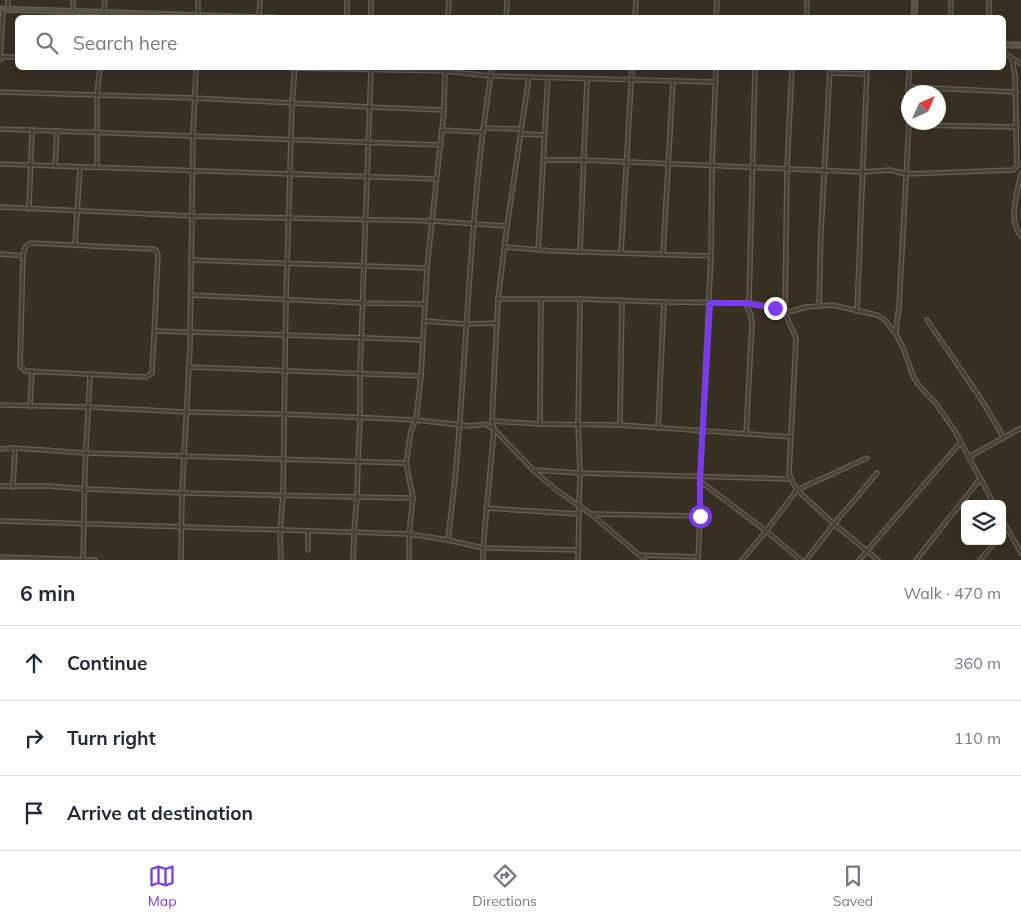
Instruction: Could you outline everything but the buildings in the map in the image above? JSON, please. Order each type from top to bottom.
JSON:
[{"type":"street","points":[[8,0],[4,9],[0,58],[15,57]]},
{"type":"street","points":[[73,0],[73,12]]},
{"type":"street","points":[[4,9],[103,15],[105,0]]},
{"type":"street","points":[[198,0],[198,15]]},
{"type":"street","points":[[259,15],[260,0]]},
{"type":"street","points":[[346,15],[347,0]]},
{"type":"street","points":[[371,0],[371,15]]},
{"type":"street","points":[[448,15],[449,0]]},
{"type":"street","points":[[506,15],[507,0]]},
{"type":"street","points":[[635,15],[636,0]]},
{"type":"street","points":[[716,15],[717,0]]},
{"type":"street","points":[[807,0],[807,15]]},
{"type":"street","points":[[914,15],[915,0]]},
{"type":"street","points":[[951,0],[951,15]]},
{"type":"street","points":[[989,0],[989,15]]},
{"type":"street","points":[[1006,45],[1021,45]]},
{"type":"street","points":[[1006,54],[1021,64]]},
{"type":"street","points":[[544,160],[668,163],[862,172],[890,170],[906,174],[1011,170],[1019,166],[1015,76],[1012,58]]},
{"type":"street","points":[[97,167],[97,94],[100,70]]},
{"type":"street","points":[[181,560],[182,493],[189,366],[193,216],[192,170],[196,70]]},
{"type":"street","points":[[281,560],[280,530],[283,495],[286,300],[292,104],[296,70]]},
{"type":"street","points":[[353,560],[360,418],[362,303],[371,70]]},
{"type":"street","points":[[409,560],[409,534],[413,498],[406,463],[411,431],[416,420],[421,376],[427,268],[444,110],[444,70]]},
{"type":"street","points":[[451,70],[491,76],[716,82]]},
{"type":"street","points":[[448,540],[457,458],[473,224],[482,130],[492,70]]},
{"type":"street","points":[[621,253],[632,70]]},
{"type":"street","points":[[639,556],[698,558],[700,479],[710,303],[712,165],[716,70]]},
{"type":"street","points":[[746,434],[752,324],[748,304],[755,70]]},
{"type":"street","points":[[792,70],[787,168],[785,311],[787,319],[794,329],[796,339],[789,473],[797,490],[834,524],[878,560]]},
{"type":"street","points":[[857,311],[867,70]]},
{"type":"street","points":[[908,85],[910,70]]},
{"type":"street","points":[[819,305],[821,231],[830,73],[866,74]]},
{"type":"street","points":[[483,560],[494,430],[492,421],[498,299],[529,77]]},
{"type":"street","points":[[538,250],[548,78]]},
{"type":"street","points":[[580,252],[587,79]]},
{"type":"street","points":[[662,254],[673,81]]},
{"type":"street","points":[[946,89],[1016,92]]},
{"type":"street","points":[[0,92],[97,94],[444,110]]},
{"type":"street","points":[[946,125],[1017,127]]},
{"type":"street","points":[[0,129],[441,145]]},
{"type":"street","points":[[442,130],[521,129]]},
{"type":"street","points":[[30,209],[32,130]]},
{"type":"street","points":[[896,334],[908,130]]},
{"type":"street","points":[[55,166],[57,131]]},
{"type":"street","points":[[521,134],[544,135]]},
{"type":"street","points":[[0,164],[436,179]]},
{"type":"street","points":[[75,245],[80,167]]},
{"type":"street","points":[[1021,173],[1014,210],[1015,225],[1021,236]]},
{"type":"street","points":[[0,208],[193,216],[433,221],[507,226]]},
{"type":"street","points":[[32,243],[156,250],[158,255],[152,373],[146,377],[25,371],[20,366],[23,256],[24,248],[27,244],[32,243]]},
{"type":"street","points":[[505,247],[580,252],[711,256]]},
{"type":"street","points":[[0,254],[23,256]]},
{"type":"street","points":[[191,260],[427,268]]},
{"type":"street","points":[[190,295],[425,304]]},
{"type":"street","points":[[498,299],[580,299],[748,304],[791,312],[804,307],[832,305],[880,316],[896,334],[916,380],[938,405],[961,442],[992,500]]},
{"type":"street","points":[[540,424],[541,299]]},
{"type":"street","points":[[578,560],[580,299]]},
{"type":"street","points":[[620,425],[622,300]]},
{"type":"street","points":[[658,428],[664,302]]},
{"type":"street","points":[[927,320],[1004,438]]},
{"type":"street","points":[[424,321],[466,324],[497,323]]},
{"type":"street","points":[[155,331],[423,340]]},
{"type":"street","points":[[189,366],[421,376]]},
{"type":"street","points":[[30,406],[32,371]]},
{"type":"street","points":[[83,560],[90,374]]},
{"type":"street","points":[[0,406],[89,407],[186,412],[284,414],[416,420],[470,426],[485,424],[494,430],[555,489],[591,514],[644,560]]},
{"type":"street","points":[[492,421],[620,425],[791,437]]},
{"type":"street","points":[[969,457],[1021,428]]},
{"type":"street","points":[[859,560],[961,442]]},
{"type":"street","points":[[0,449],[15,448],[86,453],[406,463]]},
{"type":"street","points":[[13,487],[15,448]]},
{"type":"street","points":[[742,560],[797,490],[866,458]]},
{"type":"street","points":[[534,470],[580,474],[700,479],[791,479]]},
{"type":"street","points":[[806,560],[877,472]]},
{"type":"street","points":[[916,560],[980,478]]},
{"type":"street","points":[[700,479],[801,560]]},
{"type":"street","points":[[0,486],[50,486],[182,493],[413,498]]},
{"type":"street","points":[[486,508],[579,514]]},
{"type":"street","points":[[591,514],[700,516]]},
{"type":"street","points":[[0,522],[409,534],[483,548],[578,550]]},
{"type":"street","points":[[1007,528],[1021,553]]},
{"type":"street","points":[[308,531],[308,550]]},
{"type":"street","points":[[980,560],[993,545]]},
{"type":"street","points":[[0,557],[95,560]]},
{"type":"route","points":[[700,516],[700,478],[710,303],[746,303],[775,308]]}]
